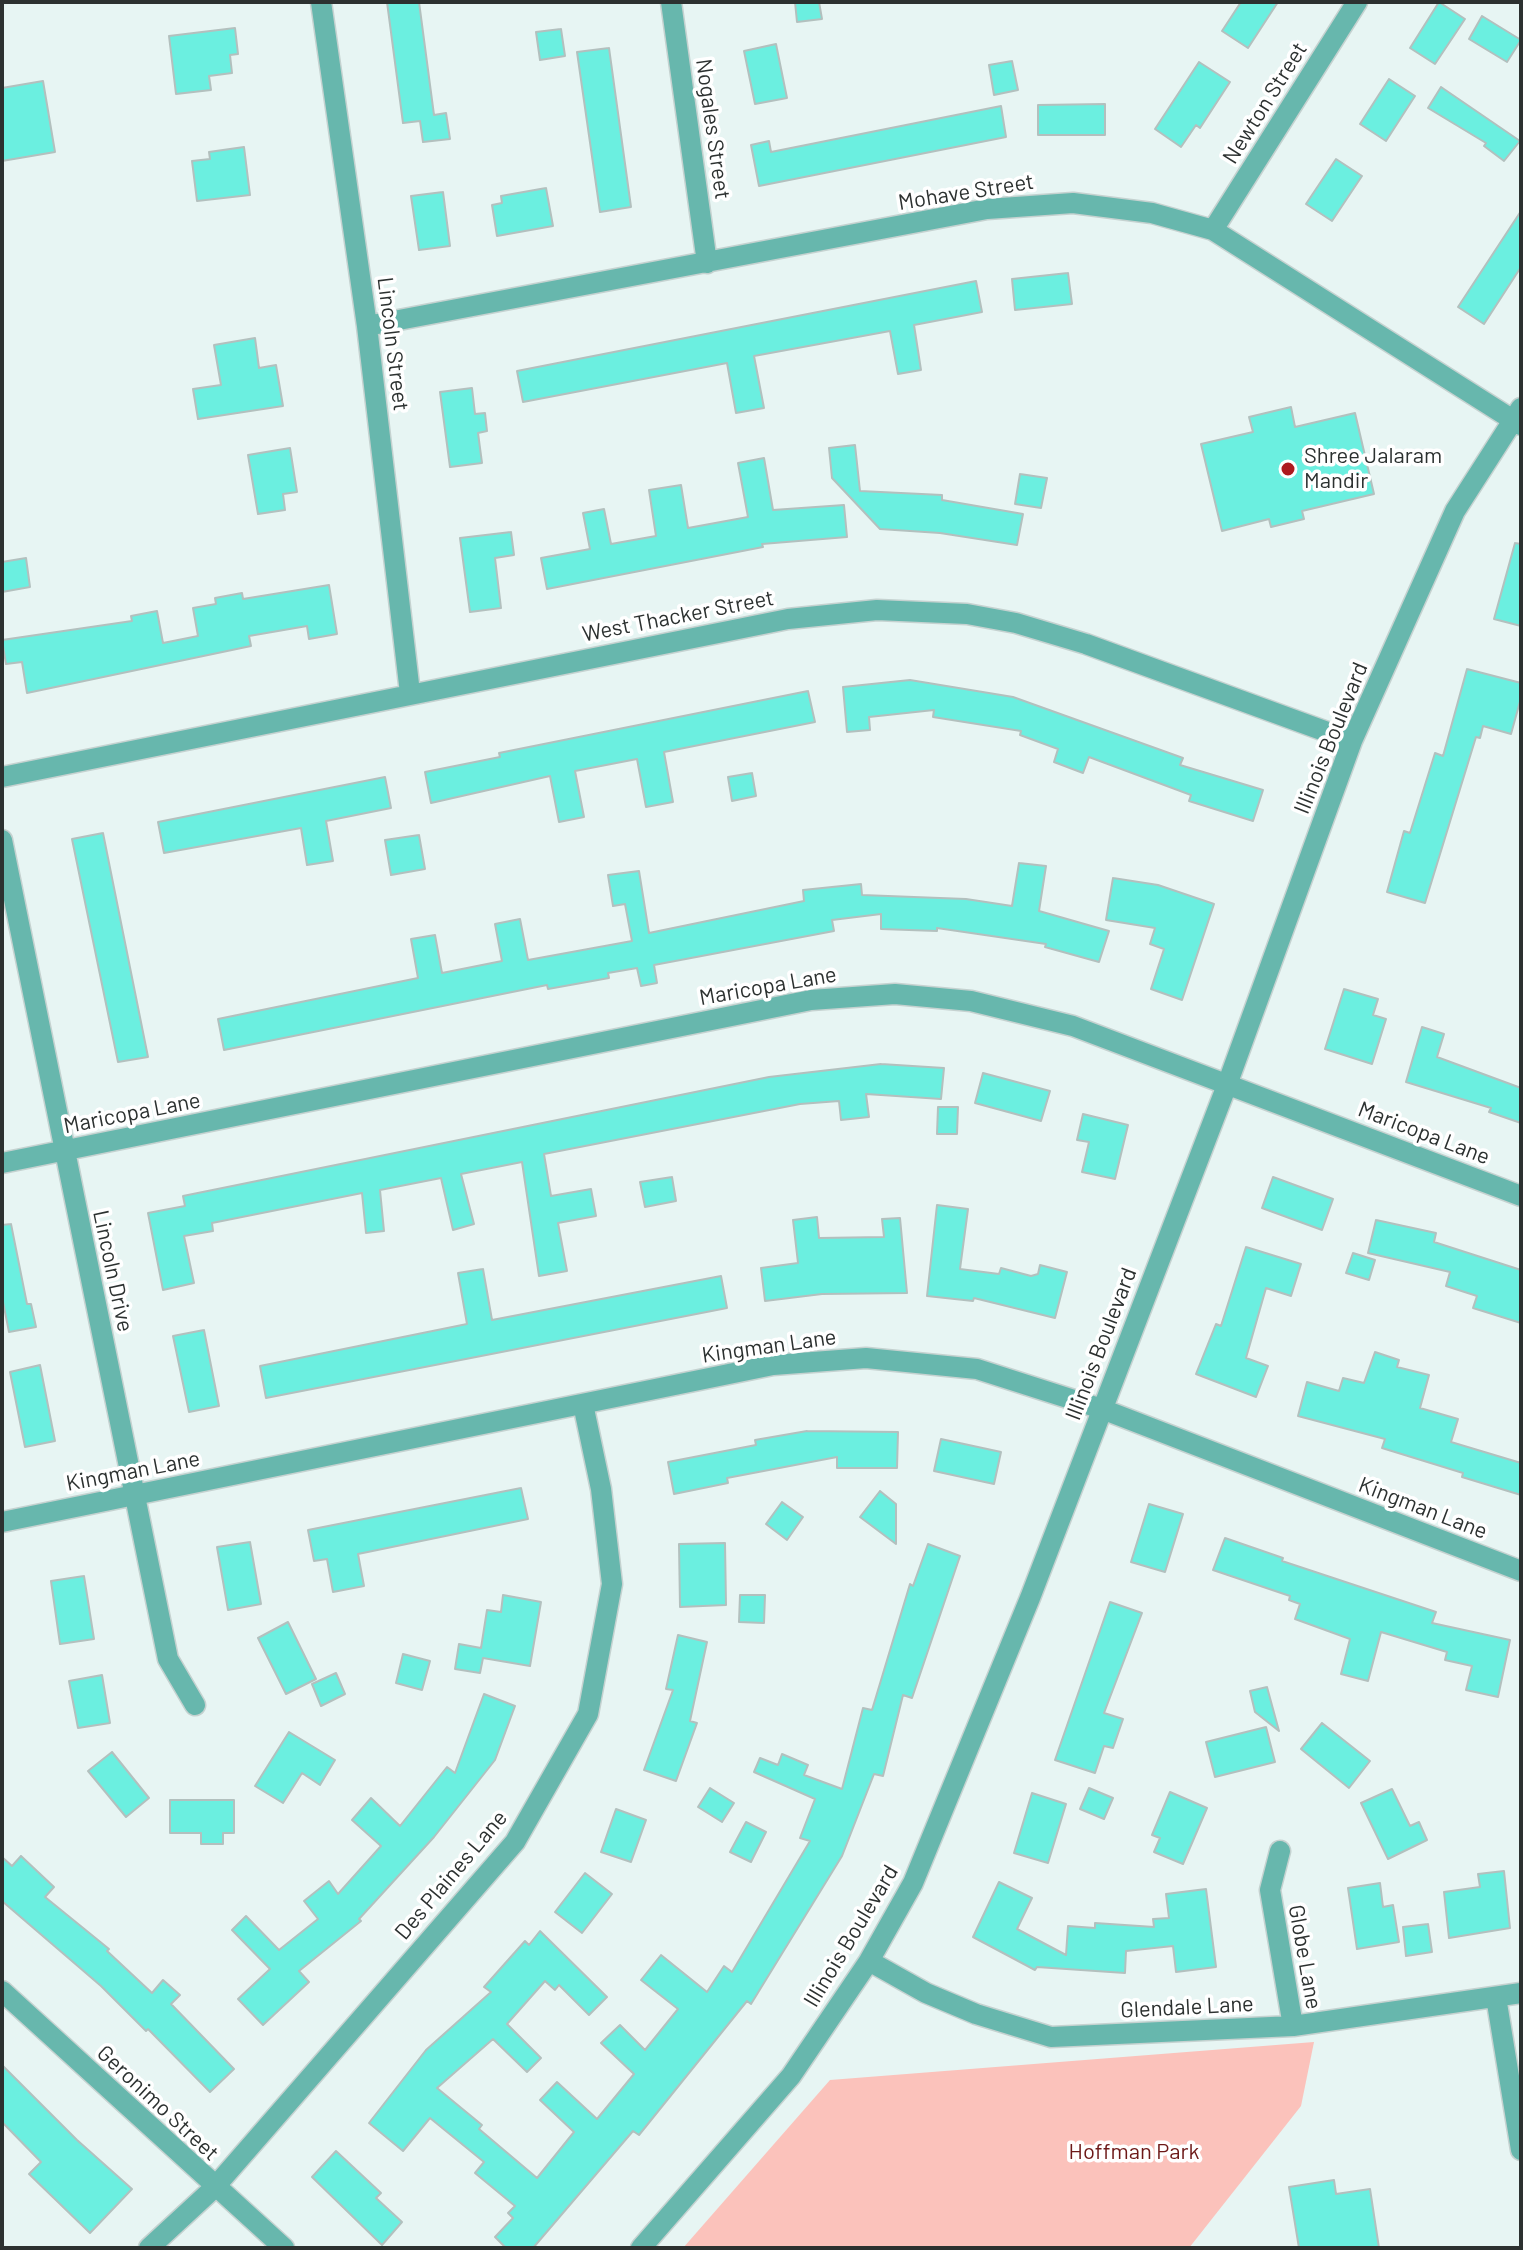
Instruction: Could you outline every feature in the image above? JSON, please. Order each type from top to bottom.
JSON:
[{"type":"street","name":"Lincoln Street","points":[[321,2],[367,326],[410,693]]},
{"type":"street","name":"Nogales Street","points":[[671,2],[707,263]]},
{"type":"street","name":"Newton Street","points":[[1213,230],[1357,2]]},
{"type":"street","name":"Mohave Street","points":[[367,326],[987,209],[1073,203],[1152,213],[1213,230],[1519,417]]},
{"type":"street","name":"Illinois Boulevard","points":[[641,2248],[791,2076],[869,1961],[913,1883],[952,1794],[1227,1085],[1352,741],[1449,522],[1519,417]]},
{"type":"street","name":"West Thacker Street","points":[[2,777],[788,619],[852,611],[919,610],[1002,620],[1086,644],[1352,741]]},
{"type":"street","name":"Lincoln Drive","points":[[2,840],[168,1659],[195,1705]]},
{"type":"street","name":"Maricopa Lane","points":[[2,1163],[811,1000],[858,995],[928,995],[1037,1015],[1521,1196]]},
{"type":"street","name":"Kingman Lane","points":[[2,1522],[773,1365],[866,1358],[977,1369],[1102,1409],[1521,1571]]},
{"type":"street","name":"Des Plaines Lane","points":[[149,2248],[214,2188],[515,1842],[588,1714],[612,1584],[603,1504],[583,1404]]},
{"type":"street","name":"Globe Lane","points":[[1280,1851],[1270,1890],[1293,2026]]},
{"type":"street","name":"Glendale Lane","points":[[869,1961],[964,2009],[1051,2037],[1293,2026],[1521,1993]]},
{"type":"street","name":"Geronimo Street","points":[[2,1991],[214,2188],[284,2248]]},
{"type":"street","points":[[1496,1997],[1521,2150]]},
{"type":"green space","name":"Hoffman Park","points":[[1314,2042],[1301,2106],[1189,2248],[683,2248],[830,2080]]},
{"type":"building","points":[[387,2],[419,2],[434,115],[446,113],[450,139],[423,142],[420,121],[403,123]]},
{"type":"building","points":[[795,2],[819,2],[822,19],[797,22]]},
{"type":"building","points":[[1241,2],[1278,2],[1248,48],[1222,31]]},
{"type":"building","points":[[1439,2],[1465,19],[1435,64],[1410,48]]},
{"type":"building","points":[[1482,16],[1521,40],[1507,62],[1469,39]]},
{"type":"building","points":[[235,28],[238,54],[230,55],[232,73],[209,76],[211,90],[176,94],[169,36]]},
{"type":"building","points":[[561,29],[565,56],[540,60],[536,32]]},
{"type":"building","points":[[776,44],[787,98],[755,104],[744,51]]},
{"type":"building","points":[[609,48],[631,207],[600,212],[577,52]]},
{"type":"building","points":[[1012,61],[1018,90],[994,95],[989,65]]},
{"type":"building","points":[[1199,62],[1230,82],[1200,128],[1196,125],[1181,147],[1155,129]]},
{"type":"building","points":[[1389,79],[1415,96],[1386,141],[1360,124]]},
{"type":"building","points":[[43,81],[55,152],[2,161],[2,88]]},
{"type":"building","points":[[1441,87],[1520,141],[1504,161],[1484,146],[1486,143],[1428,108]]},
{"type":"building","points":[[1105,104],[1105,135],[1038,135],[1038,105]]},
{"type":"building","points":[[1001,106],[1006,137],[759,186],[751,145],[769,141],[771,152]]},
{"type":"building","points":[[244,147],[250,195],[197,201],[192,161],[210,159],[209,152]]},
{"type":"building","points":[[1336,159],[1362,176],[1332,221],[1306,204]]},
{"type":"building","points":[[546,188],[553,226],[497,236],[492,205],[502,203],[501,196]]},
{"type":"building","points":[[443,192],[450,246],[419,250],[411,196]]},
{"type":"building","points":[[1521,211],[1521,267],[1484,324],[1458,307]]},
{"type":"building","points":[[1068,273],[1072,304],[1015,310],[1012,279]]},
{"type":"building","points":[[976,281],[982,312],[914,325],[921,370],[898,374],[890,331],[754,356],[764,408],[736,413],[727,363],[523,402],[517,371]]},
{"type":"building","points":[[255,338],[259,368],[276,365],[283,406],[198,419],[193,389],[221,385],[214,345]]},
{"type":"building","points":[[472,388],[475,414],[485,413],[487,431],[478,433],[482,463],[450,467],[440,392]]},
{"type":"building","name":"Shree Jalaram Mandir","points":[[1291,407],[1295,427],[1355,413],[1374,494],[1302,511],[1304,519],[1271,527],[1269,519],[1222,531],[1201,444],[1253,432],[1249,417]]},
{"type":"building","points":[[855,445],[860,491],[942,495],[942,500],[1023,514],[1017,545],[940,533],[880,529],[832,478],[829,448]]},
{"type":"building","points":[[290,448],[297,492],[283,494],[285,510],[258,514],[248,455]]},
{"type":"building","points":[[764,458],[773,510],[844,505],[847,537],[762,544],[763,547],[547,589],[541,558],[590,549],[583,513],[604,509],[611,544],[656,536],[649,490],[681,485],[688,528],[748,517],[738,463]]},
{"type":"building","points":[[1020,474],[1047,478],[1041,508],[1015,504]]},
{"type":"building","points":[[511,532],[514,555],[495,558],[501,608],[470,612],[460,538]]},
{"type":"building","points":[[1515,543],[1521,544],[1521,626],[1494,619]]},
{"type":"building","points":[[26,558],[30,587],[2,592],[2,562]]},
{"type":"building","points":[[329,585],[337,634],[309,639],[307,626],[249,636],[251,646],[27,693],[22,662],[6,664],[2,640],[132,621],[131,616],[157,611],[163,643],[198,636],[193,608],[216,604],[215,598],[242,593],[243,599]]},
{"type":"building","points":[[1467,669],[1521,683],[1521,698],[1511,734],[1483,726],[1480,738],[1476,737],[1425,903],[1387,892],[1404,831],[1410,833],[1435,753],[1443,756]]},
{"type":"building","points":[[910,680],[1013,697],[1183,758],[1180,765],[1263,790],[1253,821],[1189,801],[1191,795],[1089,757],[1083,773],[1054,762],[1058,749],[1020,735],[1021,731],[933,717],[934,710],[869,717],[870,730],[847,732],[843,687]]},
{"type":"building","points":[[808,691],[815,722],[664,752],[673,802],[646,807],[637,759],[575,771],[584,817],[559,822],[550,776],[431,803],[425,772],[500,757],[499,753]]},
{"type":"building","points":[[752,773],[756,796],[732,801],[728,777]]},
{"type":"building","points":[[385,777],[391,808],[326,821],[333,861],[307,865],[301,828],[164,853],[158,822]]},
{"type":"building","points":[[103,833],[148,1057],[118,1062],[72,839]]},
{"type":"building","points":[[419,835],[425,869],[391,875],[385,840]]},
{"type":"building","points":[[1019,863],[1046,866],[1039,911],[1109,931],[1099,962],[1045,947],[1046,944],[937,928],[937,931],[881,929],[881,914],[832,920],[834,931],[654,965],[657,983],[641,986],[637,968],[608,973],[609,978],[548,989],[547,985],[224,1050],[218,1019],[418,978],[411,939],[435,935],[442,973],[502,961],[495,924],[520,919],[528,960],[632,941],[625,904],[613,906],[608,875],[639,871],[649,933],[804,901],[803,890],[861,884],[862,895],[966,899],[1012,906]]},
{"type":"building","points":[[1113,878],[1158,885],[1214,904],[1182,1000],[1151,989],[1164,949],[1150,944],[1155,928],[1106,920]]},
{"type":"building","points":[[1344,989],[1378,999],[1373,1015],[1386,1019],[1372,1064],[1325,1049]]},
{"type":"building","points":[[1422,1027],[1444,1034],[1437,1057],[1521,1088],[1521,1123],[1489,1112],[1491,1108],[1406,1082]]},
{"type":"building","points":[[881,1064],[944,1068],[941,1099],[866,1094],[869,1117],[841,1120],[839,1101],[800,1104],[544,1154],[551,1196],[591,1189],[596,1216],[558,1223],[567,1271],[539,1276],[522,1162],[461,1174],[474,1224],[453,1230],[441,1178],[380,1190],[384,1231],[366,1233],[362,1193],[212,1223],[213,1231],[184,1236],[194,1283],[163,1290],[148,1213],[185,1206],[183,1196],[769,1077]]},
{"type":"building","points":[[983,1073],[1050,1091],[1041,1121],[975,1103]]},
{"type":"building","points":[[938,1107],[958,1107],[957,1134],[937,1134]]},
{"type":"building","points":[[1083,1114],[1128,1125],[1115,1179],[1082,1172],[1089,1142],[1077,1140]]},
{"type":"building","points":[[672,1177],[676,1201],[645,1207],[640,1182]]},
{"type":"building","points":[[1273,1177],[1333,1199],[1322,1230],[1262,1208]]},
{"type":"building","points":[[937,1205],[968,1209],[960,1269],[999,1274],[1001,1268],[1031,1276],[1038,1274],[1040,1265],[1067,1272],[1055,1318],[974,1298],[973,1301],[927,1296]]},
{"type":"building","points":[[817,1217],[819,1238],[884,1237],[882,1219],[900,1218],[907,1293],[822,1294],[765,1301],[761,1268],[798,1263],[793,1220]]},
{"type":"building","points":[[1376,1220],[1436,1233],[1434,1242],[1521,1270],[1521,1323],[1473,1308],[1477,1296],[1446,1286],[1450,1272],[1368,1253]]},
{"type":"building","points":[[11,1224],[27,1304],[31,1304],[36,1327],[9,1332],[2,1297],[2,1225]]},
{"type":"building","points":[[1246,1247],[1301,1264],[1291,1296],[1266,1288],[1246,1358],[1268,1366],[1256,1397],[1196,1374],[1216,1324],[1221,1326]]},
{"type":"building","points":[[1353,1253],[1375,1260],[1369,1280],[1346,1273]]},
{"type":"building","points":[[483,1269],[492,1320],[721,1276],[727,1308],[266,1398],[260,1366],[467,1324],[458,1273]]},
{"type":"building","points":[[204,1330],[219,1406],[189,1412],[173,1336]]},
{"type":"building","points":[[1375,1352],[1399,1360],[1397,1367],[1429,1375],[1420,1408],[1458,1419],[1451,1442],[1521,1463],[1521,1495],[1382,1448],[1385,1439],[1298,1416],[1307,1382],[1339,1391],[1343,1378],[1364,1383]]},
{"type":"building","points":[[40,1365],[55,1441],[25,1447],[10,1372]]},
{"type":"building","points":[[807,1431],[898,1432],[897,1468],[837,1468],[837,1457],[727,1478],[728,1483],[674,1494],[668,1462],[756,1445],[755,1440]]},
{"type":"building","points":[[941,1439],[1001,1452],[994,1484],[934,1471]]},
{"type":"building","points":[[521,1488],[528,1519],[358,1554],[364,1586],[333,1592],[327,1559],[314,1561],[308,1530]]},
{"type":"building","points":[[880,1491],[896,1504],[896,1544],[860,1517]]},
{"type":"building","points":[[782,1502],[803,1517],[787,1540],[766,1524]]},
{"type":"building","points":[[1149,1504],[1183,1514],[1165,1572],[1131,1562]]},
{"type":"building","points":[[1225,1538],[1283,1558],[1282,1561],[1436,1612],[1432,1623],[1510,1640],[1498,1697],[1466,1690],[1472,1666],[1445,1660],[1447,1652],[1381,1632],[1368,1681],[1341,1674],[1350,1639],[1295,1619],[1300,1604],[1289,1600],[1290,1596],[1213,1570]]},
{"type":"building","points":[[250,1542],[261,1604],[228,1610],[217,1547]]},
{"type":"building","points":[[725,1543],[726,1605],[680,1607],[679,1544]]},
{"type":"building","points":[[928,1544],[960,1556],[912,1698],[903,1695],[883,1776],[874,1774],[842,1856],[751,2004],[747,2001],[639,2135],[633,2131],[533,2248],[506,2248],[495,2237],[513,2218],[508,2213],[515,2206],[475,2173],[484,2162],[430,2118],[403,2151],[369,2123],[426,2050],[491,1992],[484,1987],[525,1941],[529,1945],[540,1931],[607,1997],[589,2015],[559,1985],[555,1990],[545,1981],[507,2024],[541,2058],[527,2072],[493,2039],[437,2088],[482,2125],[479,2129],[537,2178],[574,2132],[540,2100],[557,2082],[597,2119],[634,2074],[601,2043],[620,2025],[645,2050],[678,2009],[641,1980],[661,1955],[707,1992],[724,1966],[732,1972],[810,1841],[800,1838],[815,1799],[754,1772],[760,1758],[778,1765],[782,1754],[808,1765],[804,1775],[842,1789],[863,1708],[872,1710],[910,1584],[913,1586]]},
{"type":"building","points":[[84,1576],[94,1639],[60,1644],[51,1581]]},
{"type":"building","points":[[503,1595],[541,1602],[530,1666],[483,1658],[480,1673],[455,1669],[459,1644],[481,1648],[487,1610],[501,1612]]},
{"type":"building","points":[[740,1595],[765,1595],[764,1623],[739,1622]]},
{"type":"building","points":[[1110,1602],[1142,1613],[1104,1713],[1123,1719],[1113,1748],[1104,1746],[1095,1773],[1055,1760]]},
{"type":"building","points":[[288,1622],[316,1679],[286,1694],[258,1638]]},
{"type":"building","points":[[678,1635],[707,1642],[690,1721],[697,1723],[676,1781],[644,1770],[673,1690],[666,1689]]},
{"type":"building","points":[[403,1654],[430,1661],[422,1690],[396,1683]]},
{"type":"building","points":[[336,1673],[345,1694],[321,1706],[312,1684]]},
{"type":"building","points":[[102,1675],[110,1723],[78,1728],[69,1681]]},
{"type":"building","points":[[1267,1687],[1279,1731],[1255,1712],[1250,1691]]},
{"type":"building","points":[[484,1694],[515,1706],[495,1760],[434,1837],[359,1919],[361,1921],[299,1971],[309,1982],[263,2025],[238,1999],[270,1969],[232,1930],[246,1916],[279,1950],[318,1919],[304,1901],[329,1881],[338,1894],[381,1846],[352,1820],[371,1798],[400,1826],[447,1767],[455,1773]]},
{"type":"building","points":[[1322,1723],[1370,1761],[1349,1788],[1301,1749]]},
{"type":"building","points":[[1266,1727],[1275,1762],[1215,1777],[1206,1742]]},
{"type":"building","points":[[289,1732],[335,1760],[320,1785],[302,1773],[283,1803],[255,1786]]},
{"type":"building","points":[[112,1752],[149,1798],[126,1817],[88,1771]]},
{"type":"building","points":[[710,1788],[734,1803],[722,1822],[698,1807]]},
{"type":"building","points":[[1089,1788],[1113,1798],[1104,1819],[1080,1809]]},
{"type":"building","points":[[1392,1789],[1410,1826],[1419,1822],[1427,1840],[1388,1859],[1361,1803]]},
{"type":"building","points":[[1170,1792],[1207,1808],[1183,1864],[1154,1852],[1160,1838],[1152,1835]]},
{"type":"building","points":[[1032,1793],[1066,1804],[1048,1863],[1014,1853]]},
{"type":"building","points":[[170,1800],[234,1800],[234,1833],[223,1833],[223,1844],[201,1844],[201,1833],[170,1833]]},
{"type":"building","points":[[616,1809],[646,1820],[631,1862],[601,1852]]},
{"type":"building","points":[[746,1822],[766,1832],[751,1862],[730,1852]]},
{"type":"building","points":[[21,1856],[54,1887],[45,1897],[109,1949],[107,1951],[152,1993],[163,1980],[180,1995],[171,2004],[234,2069],[210,2092],[148,2029],[146,2031],[101,1986],[2,1901],[2,1857],[12,1866]]},
{"type":"building","points":[[1504,1871],[1510,1928],[1449,1938],[1444,1892],[1480,1887],[1478,1874]]},
{"type":"building","points":[[585,1873],[612,1894],[582,1933],[555,1912]]},
{"type":"building","points":[[999,1882],[1032,1898],[1017,1929],[1066,1955],[1068,1926],[1095,1928],[1095,1923],[1154,1927],[1153,1919],[1169,1918],[1166,1894],[1206,1889],[1216,1967],[1176,1972],[1173,1946],[1126,1951],[1125,1973],[1037,1967],[1035,1970],[973,1937]]},
{"type":"building","points":[[1380,1883],[1383,1907],[1393,1905],[1399,1942],[1357,1949],[1348,1888]]},
{"type":"building","points":[[1428,1924],[1432,1952],[1406,1956],[1403,1927]]},
{"type":"building","points":[[2,2065],[77,2140],[132,2189],[90,2233],[29,2174],[41,2162],[2,2122]]},
{"type":"building","points":[[336,2151],[381,2193],[376,2198],[402,2222],[382,2245],[312,2177]]},
{"type":"building","points":[[1334,2180],[1336,2194],[1370,2189],[1379,2248],[1299,2248],[1289,2187]]},
{"type":"place","name":"Shree Jalaram Mandir","points":[[1288,469]]}]
